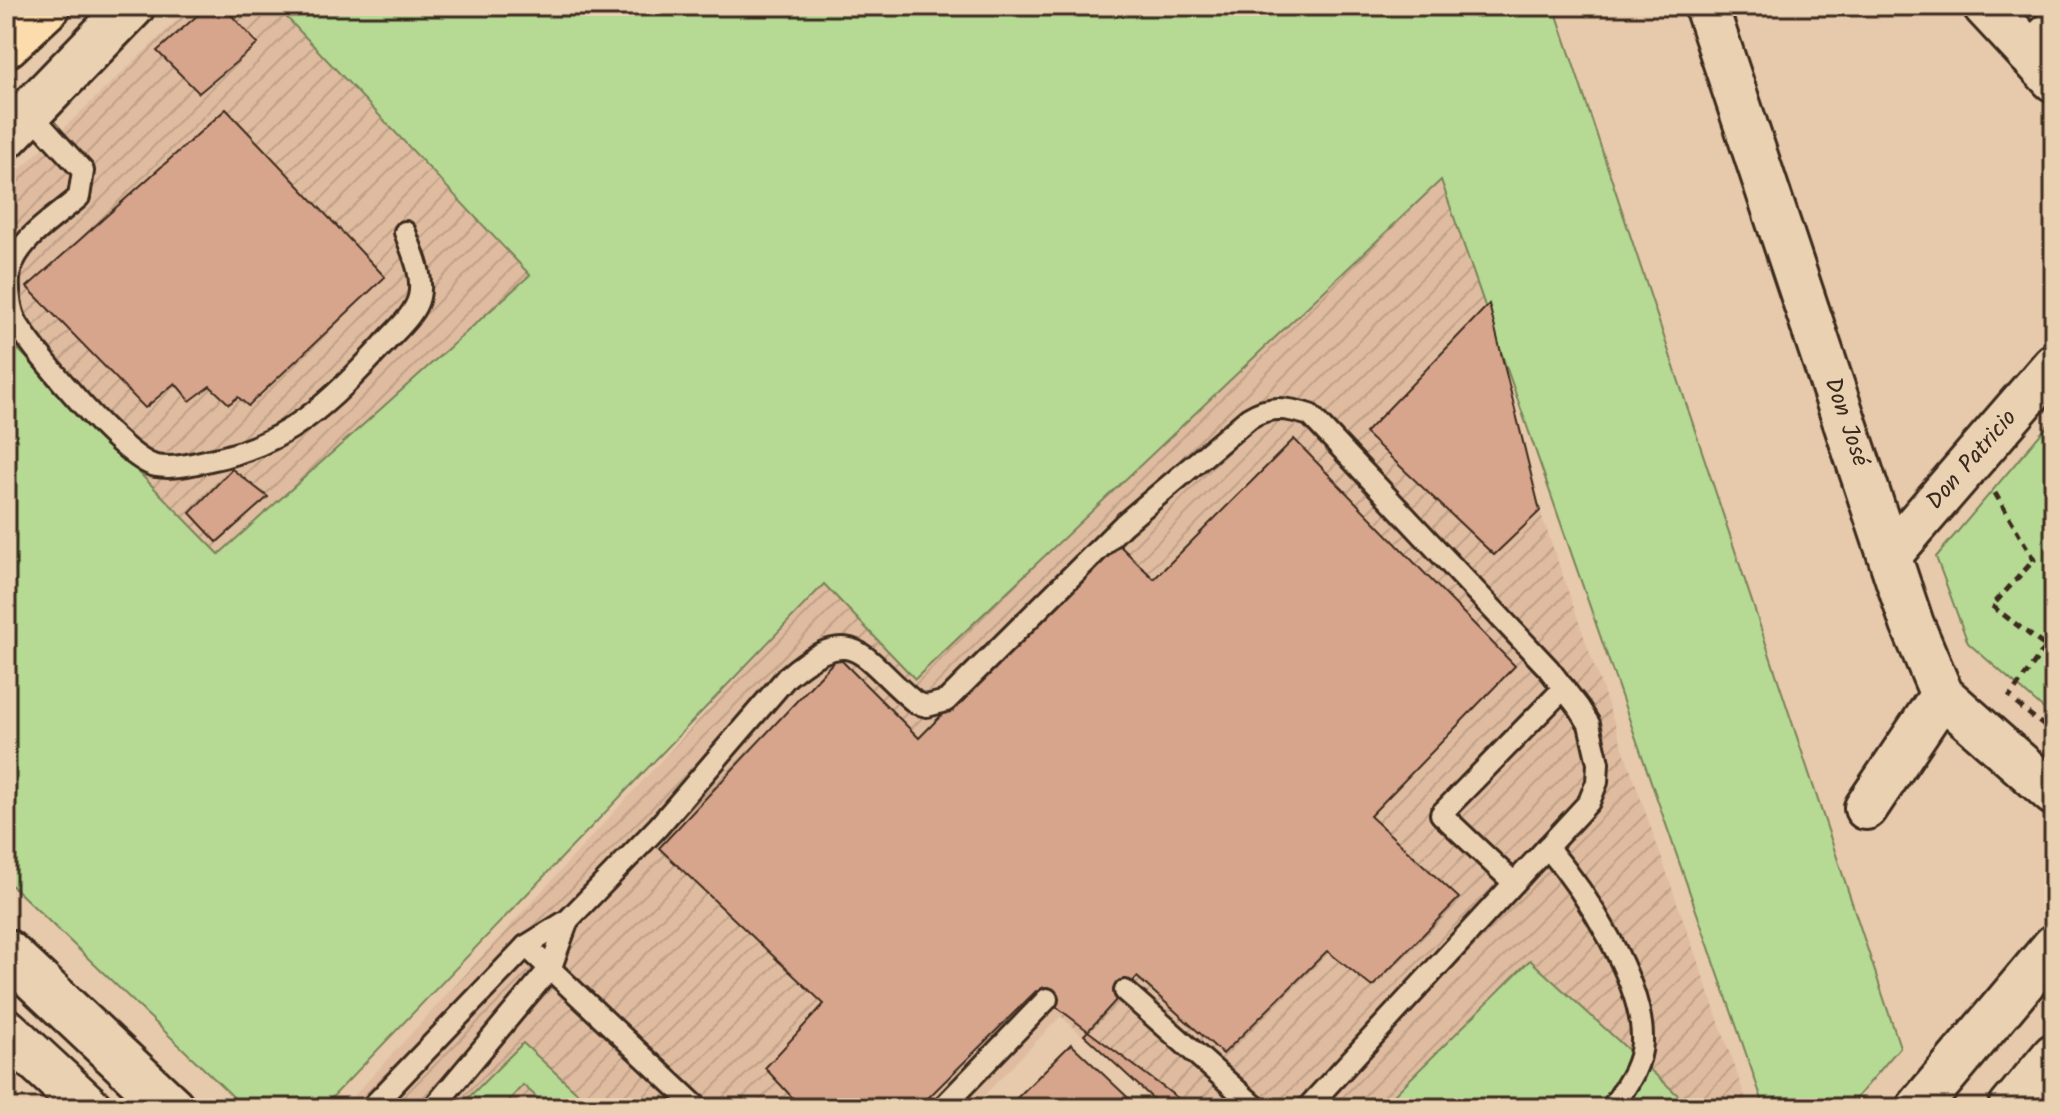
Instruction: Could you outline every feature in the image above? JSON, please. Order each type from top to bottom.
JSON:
[{"type":"main road","points":[[6,45],[48,6]]},
{"type":"street","points":[[18,124],[132,6]]},
{"type":"street","name":"Don José","points":[[1706,6],[1912,624],[1942,695],[2054,794]]},
{"type":"street","points":[[1986,6],[2046,55]]},
{"type":"street","name":"Don Patricio","points":[[1890,555],[2054,365]]},
{"type":"street","points":[[1866,808],[1942,695]]},
{"type":"street","points":[[1918,1108],[2054,946]]},
{"type":"street","points":[[6,952],[172,1108]]},
{"type":"street","points":[[6,1031],[89,1108]]},
{"type":"street","points":[[2010,1108],[2054,1055]]},
{"type":"lane","points":[[18,124],[83,171],[83,186],[79,197],[22,246],[10,271],[17,323],[109,435],[132,456],[154,465],[196,463],[260,448],[290,431],[340,391],[406,319],[419,299],[420,280],[405,232]]},
{"type":"lane","points":[[371,1108],[526,946],[568,920],[658,827],[787,677],[806,661],[819,653],[850,647],[865,655],[916,703],[927,706],[946,701],[1124,524],[1263,409],[1290,409],[1310,415],[1564,688],[1589,724],[1598,763],[1597,782],[1589,802],[1307,1108]]},
{"type":"lane","points":[[1514,883],[1441,814],[1564,688]]},
{"type":"lane","points":[[1547,847],[1579,884],[1616,951],[1641,1017],[1642,1044],[1637,1069],[1612,1108]]},
{"type":"lane","points":[[433,1108],[551,967],[568,920]]},
{"type":"lane","points":[[526,946],[698,1108]]},
{"type":"lane","points":[[1125,991],[1257,1108]]},
{"type":"lane","points":[[942,1108],[1047,999]]},
{"type":"path","points":[[1992,487],[2034,560],[1992,606],[2046,647],[2009,698]]},
{"type":"path","points":[[1999,690],[2054,734]]},
{"type":"shaded area","points":[[192,6],[276,6],[531,274],[219,555],[6,337],[6,183]]},
{"type":"shaded area","points":[[1441,180],[1489,304],[1540,511],[1749,1108],[1163,1108],[1061,1016],[971,1108],[343,1108],[824,583],[915,679]]},
{"type":"green space","points":[[276,6],[1554,6],[1900,1047],[1848,1108],[1765,1108],[1441,180],[915,679],[824,584],[322,1108],[245,1108],[6,880],[6,337],[219,554],[530,275]]},
{"type":"green space","points":[[2054,418],[2054,718],[1968,643],[1936,557]]},
{"type":"green space","points":[[1530,960],[1692,1108],[1381,1108]]},
{"type":"green space","points":[[523,1043],[594,1108],[549,1108],[523,1085],[502,1108],[458,1108]]},
{"type":"building","points":[[208,6],[223,6],[258,44],[199,93],[157,51]]},
{"type":"building","points":[[226,109],[385,277],[248,406],[238,397],[229,404],[210,386],[190,401],[175,383],[145,408],[27,287]]},
{"type":"building","points":[[1489,304],[1540,511],[1494,555],[1365,433]]},
{"type":"building","points":[[1294,439],[1515,666],[1370,816],[1459,898],[1372,987],[1327,951],[1223,1054],[1137,977],[1088,1031],[1036,991],[918,1108],[802,1108],[765,1068],[824,1004],[659,848],[838,657],[919,738],[1114,540],[1154,579]]},
{"type":"building","points":[[232,469],[268,497],[217,542],[190,513]]},
{"type":"building","points":[[1088,1031],[1191,1108],[1163,1108],[1084,1035]]},
{"type":"building","points":[[1071,1044],[1139,1108],[1007,1108]]},
{"type":"railway","points":[[6,1101],[14,1108]]}]
